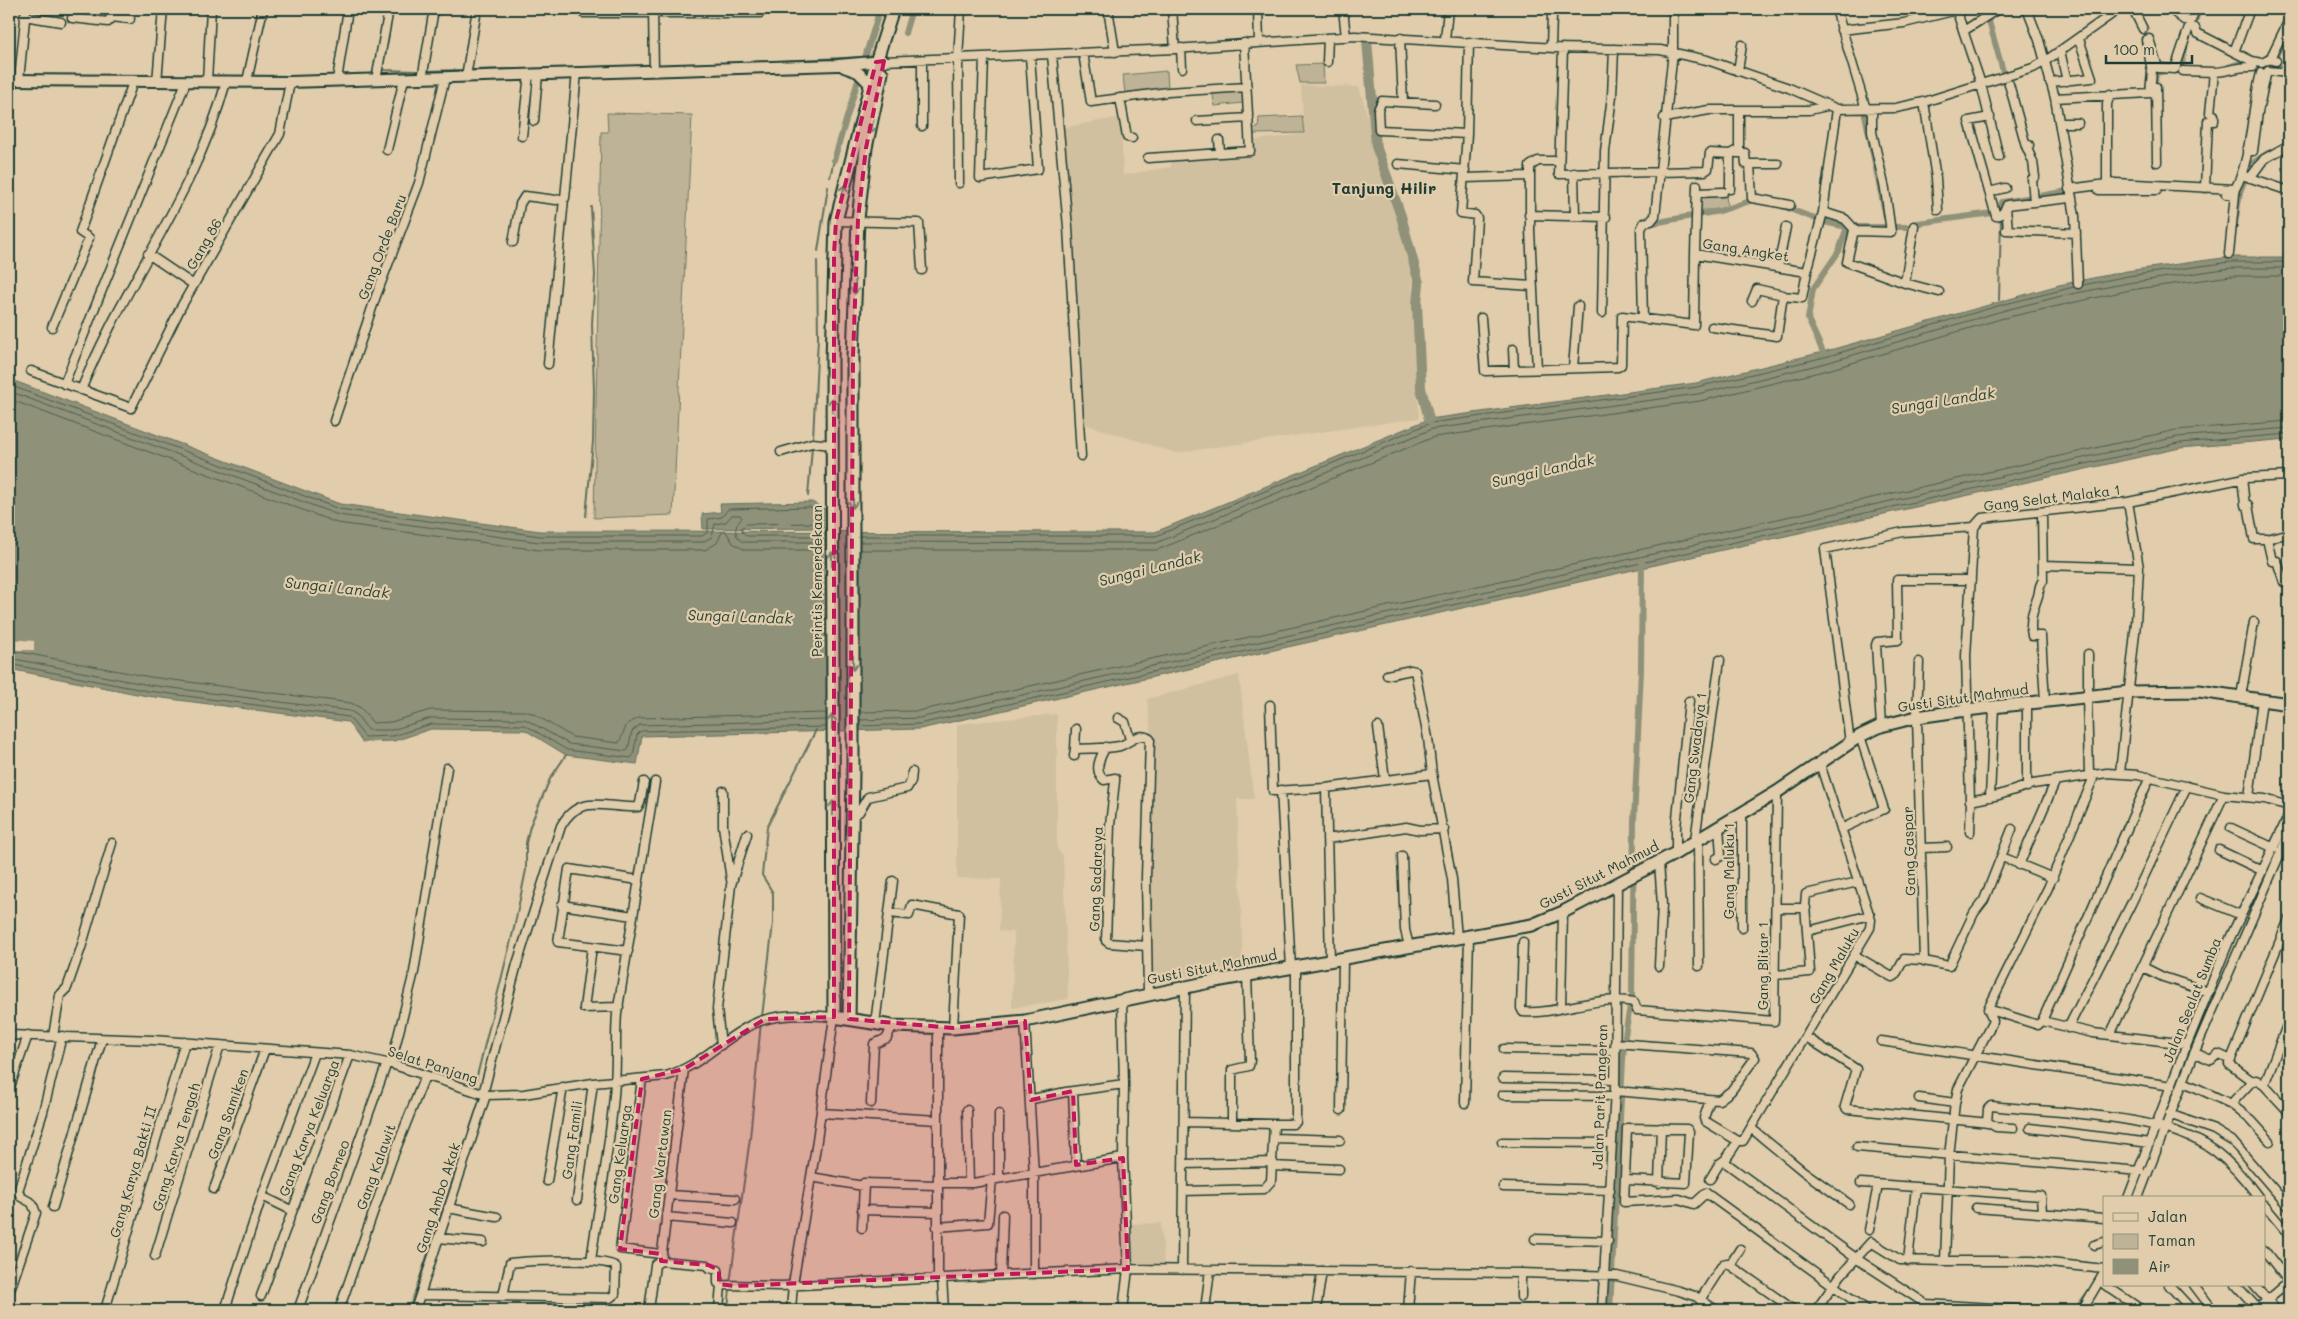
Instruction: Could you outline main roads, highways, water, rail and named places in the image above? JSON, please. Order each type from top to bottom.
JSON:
[{"type":"highway","points":[[849,1019],[853,815],[853,357],[858,221],[866,148],[872,128],[871,62],[892,9]]},
{"type":"highway","points":[[871,62],[899,9]]},
{"type":"highway","name":"Perintis Kemerdekaan","points":[[834,1017],[832,360],[836,221],[872,86],[871,62]]},
{"type":"highway","name":"Gusti Situt Mahmud","points":[[834,1017],[892,1026],[953,1028],[1025,1021],[1148,994],[1532,925],[1563,912],[1676,853],[1777,792],[1860,736],[1881,726],[1917,717],[2088,696],[2180,690],[2241,696],[2289,704]]},
{"type":"highway","points":[[833,846],[852,840]]},
{"type":"main road","points":[[14,80],[247,81],[290,85],[337,80],[422,79],[577,72],[838,65],[871,62]]},
{"type":"main road","points":[[838,65],[858,72],[872,86]]},
{"type":"water","name":"Sungai Landak","points":[[2230,257],[2289,257],[2289,439],[2180,448],[920,729],[642,736],[637,764],[566,755],[525,730],[431,729],[394,741],[362,742],[348,722],[147,696],[9,669],[9,379],[340,504],[540,531],[1155,532],[1429,419],[1696,383],[1823,352],[2059,285],[2127,271]]},
{"type":"water","points":[[812,502],[825,509],[826,528],[703,529],[702,514],[721,512],[720,504]]},
{"type":"waterway","points":[[393,9],[382,70],[417,71]]},
{"type":"waterway","points":[[863,64],[880,9]]},
{"type":"waterway","points":[[905,33],[912,9]]},
{"type":"waterway","points":[[2195,31],[2193,29],[2199,9]]},
{"type":"waterway","points":[[1988,18],[2008,89]]},
{"type":"waterway","points":[[2277,54],[2289,28]]},
{"type":"waterway","points":[[1367,40],[1376,146],[1401,216],[1419,283],[1417,304],[1421,388],[1429,419]]},
{"type":"waterway","points":[[2181,69],[2185,48]]},
{"type":"waterway","points":[[691,65],[865,57]]},
{"type":"waterway","points":[[2228,67],[2246,61],[2251,64]]},
{"type":"waterway","points":[[2261,64],[2289,69]]},
{"type":"waterway","points":[[471,70],[621,67]]},
{"type":"waterway","points":[[426,71],[462,70]]},
{"type":"waterway","points":[[2154,92],[2156,73],[2166,71]]},
{"type":"waterway","points":[[834,160],[859,77]]},
{"type":"waterway","points":[[1863,105],[1886,218]]},
{"type":"waterway","points":[[2235,224],[2240,192],[2251,164],[2268,153]]},
{"type":"waterway","points":[[830,177],[834,160]]},
{"type":"waterway","points":[[818,251],[828,187]]},
{"type":"waterway","points":[[1782,206],[1824,222],[1847,227],[1910,227],[1918,223],[2000,212],[2002,202],[2075,190]]},
{"type":"waterway","points":[[1653,223],[1720,211],[1756,199]]},
{"type":"waterway","points":[[586,516],[593,441],[594,391],[592,324],[595,275],[591,207]]},
{"type":"waterway","points":[[1999,300],[2001,217]]},
{"type":"waterway","points":[[1823,352],[1808,319],[1813,289],[1839,251],[1847,227]]},
{"type":"waterway","points":[[813,438],[818,338],[817,261]]},
{"type":"waterway","points":[[808,496],[812,447]]},
{"type":"waterway","points":[[1610,1310],[1624,1041],[1632,995],[1634,821],[1641,670],[1642,560]]},
{"type":"waterway","points":[[762,1017],[773,923],[773,893],[762,875],[767,827],[816,730]]},
{"type":"waterway","points":[[474,1088],[514,928],[526,870],[526,843],[530,826],[550,779],[566,755]]},
{"type":"waterway","points":[[730,1283],[750,1138],[761,1022]]},
{"type":"waterway","points":[[409,1310],[480,1099],[472,1096],[472,1092]]},
{"type":"waterway","points":[[2140,1176],[2163,1123]]},
{"type":"waterway","points":[[728,1310],[730,1288]]},
{"type":"waterway","points":[[2076,1310],[2089,1293]]},
{"type":"district","name":"Tanjung Hilir","points":[[1384,188]]}]
